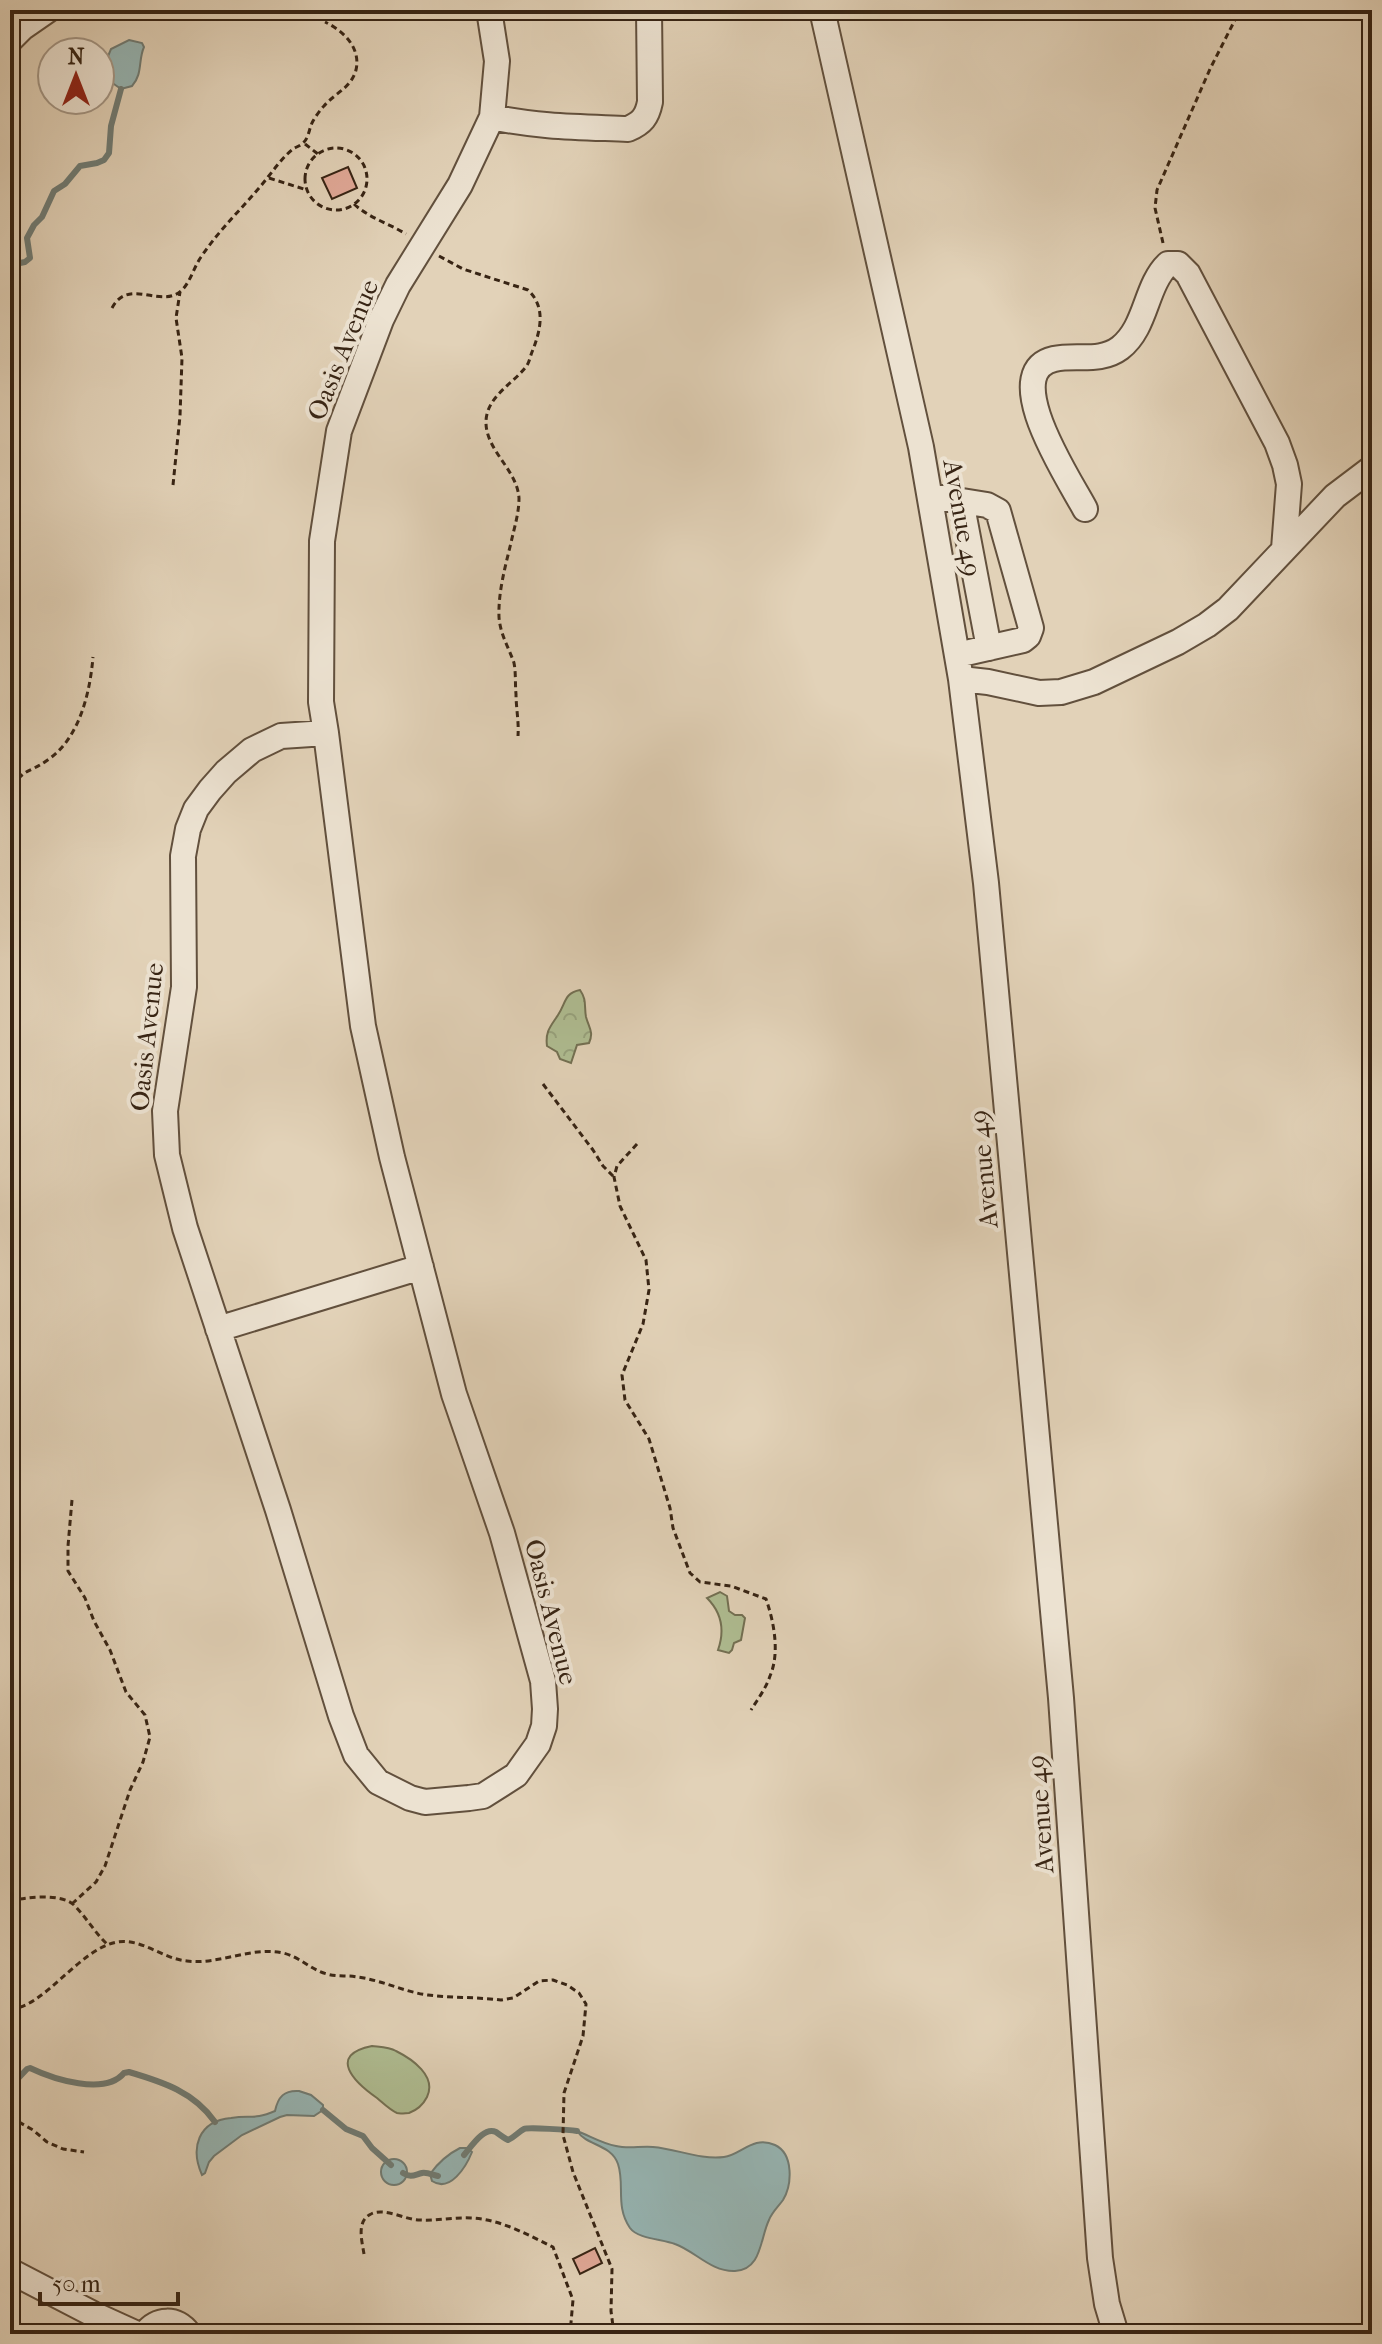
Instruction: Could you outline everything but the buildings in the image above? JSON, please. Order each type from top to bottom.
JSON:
[{"type":"street","points":[[10,40],[48,10]]},
{"type":"street","name":"Oasis Avenue","points":[[326,733],[281,736],[252,750],[210,790],[196,809],[188,829],[183,856],[184,987],[165,1111],[167,1155],[185,1228],[356,1755],[378,1782],[410,1798],[425,1802],[483,1796],[516,1775],[538,1744],[544,1717],[543,1681],[502,1533],[454,1394],[392,1157],[363,1026],[326,733],[321,702],[322,541],[339,431],[381,320],[398,285],[460,185],[492,117],[497,61],[489,10]]},
{"type":"street","points":[[492,117],[523,124],[554,126],[628,129],[638,125],[647,116],[650,102],[649,10]]},
{"type":"street","name":"Avenue 49","points":[[822,10],[931,496],[959,667],[986,883],[1059,1682],[1100,2258],[1107,2304],[1116,2334]]},
{"type":"street","points":[[1085,509],[1039,422],[1032,396],[1034,376],[1041,365],[1051,360],[1090,358],[1120,348],[1136,329],[1159,272],[1168,264],[1178,264],[1188,274],[1277,443],[1289,484],[1284,549]]},
{"type":"street","points":[[959,667],[988,682],[1039,693],[1061,692],[1094,682],[1178,642],[1228,609],[1335,496],[1372,468]]},
{"type":"street","points":[[931,496],[987,505],[998,511],[1031,628],[1023,640],[989,648],[959,667]]},
{"type":"street","points":[[961,501],[989,648]]},
{"type":"street","points":[[218,1329],[421,1267]]},
{"type":"street","points":[[10,2271],[137,2334]]},
{"type":"street","points":[[145,2334],[154,2324],[170,2321],[178,2323],[189,2334]]},
{"type":"path","points":[[1168,264],[1155,208],[1157,190],[1210,69],[1240,10]]},
{"type":"path","points":[[173,485],[180,416],[182,358],[176,318],[180,292],[202,255],[228,221],[283,158],[304,143],[320,110],[343,90],[355,72],[355,52],[350,42],[325,22]]},
{"type":"path","points":[[304,143],[318,154]]},
{"type":"path","points":[[331,148],[345,149],[356,155],[365,166],[367,180],[363,194],[354,204],[341,209],[328,208],[315,202],[307,190],[305,177],[309,164],[318,154],[331,148]]},
{"type":"path","points":[[268,178],[307,190]]},
{"type":"path","points":[[354,204],[366,215],[393,226],[463,269],[528,290],[536,298],[540,309],[537,340],[527,366],[497,395],[488,410],[486,422],[489,438],[515,483],[519,496],[499,600],[499,622],[515,669],[518,736]]},
{"type":"path","points":[[112,308],[120,297],[129,293],[164,296],[180,292]]},
{"type":"path","points":[[10,797],[18,777],[52,758],[71,734],[90,689],[93,657]]},
{"type":"path","points":[[543,1084],[614,1177]]},
{"type":"path","points":[[637,1144],[617,1166],[614,1177],[620,1206],[646,1260],[649,1290],[643,1324],[622,1375],[625,1400],[649,1439],[673,1528],[690,1573],[700,1582],[731,1586],[766,1599],[774,1629],[774,1665],[751,1710]]},
{"type":"path","points":[[72,1500],[68,1571],[110,1650],[126,1692],[145,1715],[150,1737],[105,1866],[96,1882],[73,1903]]},
{"type":"path","points":[[10,1901],[45,1897],[73,1903],[108,1945]]},
{"type":"path","points":[[10,2009],[30,2002],[81,1961],[116,1942],[138,1944],[167,1956],[197,1962],[216,1962],[256,1952],[285,1953],[331,1976],[358,1977],[427,1995],[501,2000],[513,1998],[539,1981],[553,1980],[567,1985],[579,1993],[586,2004],[586,2019],[564,2093],[563,2135],[573,2172],[612,2269],[614,2334]]},
{"type":"path","points":[[10,2117],[47,2142],[63,2149],[84,2152]]},
{"type":"path","points":[[364,2254],[361,2226],[372,2213],[418,2220],[481,2218],[516,2229],[553,2247],[573,2300],[570,2334]]},
{"type":"green space","points":[[580,990],[591,1036],[589,1043],[577,1045],[571,1063],[560,1059],[557,1052],[547,1046],[547,1036],[568,996]]},
{"type":"green space","points":[[720,1592],[727,1596],[729,1611],[745,1618],[741,1640],[734,1643],[729,1653],[718,1650],[721,1622],[707,1598]]},
{"type":"green space","points":[[372,2046],[402,2054],[426,2075],[429,2089],[417,2109],[409,2113],[394,2112],[353,2077],[348,2062],[351,2056],[358,2050]]},
{"type":"water","points":[[129,40],[142,43],[144,47],[135,81],[132,86],[121,89],[116,86],[116,46]]},
{"type":"water","points":[[299,2091],[311,2095],[323,2105],[323,2110],[314,2116],[280,2117],[242,2135],[214,2156],[202,2175],[197,2146],[204,2130],[220,2120],[268,2114],[275,2111],[282,2095]]},
{"type":"water","points":[[577,2131],[616,2146],[653,2147],[706,2157],[730,2156],[760,2142],[781,2149],[790,2170],[788,2186],[783,2200],[770,2217],[755,2259],[744,2269],[726,2270],[675,2244],[634,2232],[625,2220],[620,2172],[615,2157]]},
{"type":"water","points":[[460,2148],[472,2152],[456,2177],[445,2184],[432,2181],[430,2174],[433,2170]]},
{"type":"water","points":[[394,2159],[403,2163],[407,2172],[403,2181],[394,2185],[385,2181],[381,2172],[385,2163]]},
{"type":"waterway","points":[[10,265],[30,258],[27,238],[42,217],[54,191],[65,184],[80,166],[104,160],[109,153],[111,126],[121,89]]},
{"type":"waterway","points":[[11,2086],[30,2068],[52,2077],[92,2084],[115,2080],[129,2072],[166,2084],[188,2096],[215,2122]]},
{"type":"waterway","points":[[323,2110],[346,2129],[363,2136],[391,2165]]},
{"type":"waterway","points":[[464,2155],[478,2138],[491,2131],[508,2140],[527,2128],[577,2131]]},
{"type":"waterway","points":[[403,2173],[438,2176]]}]
